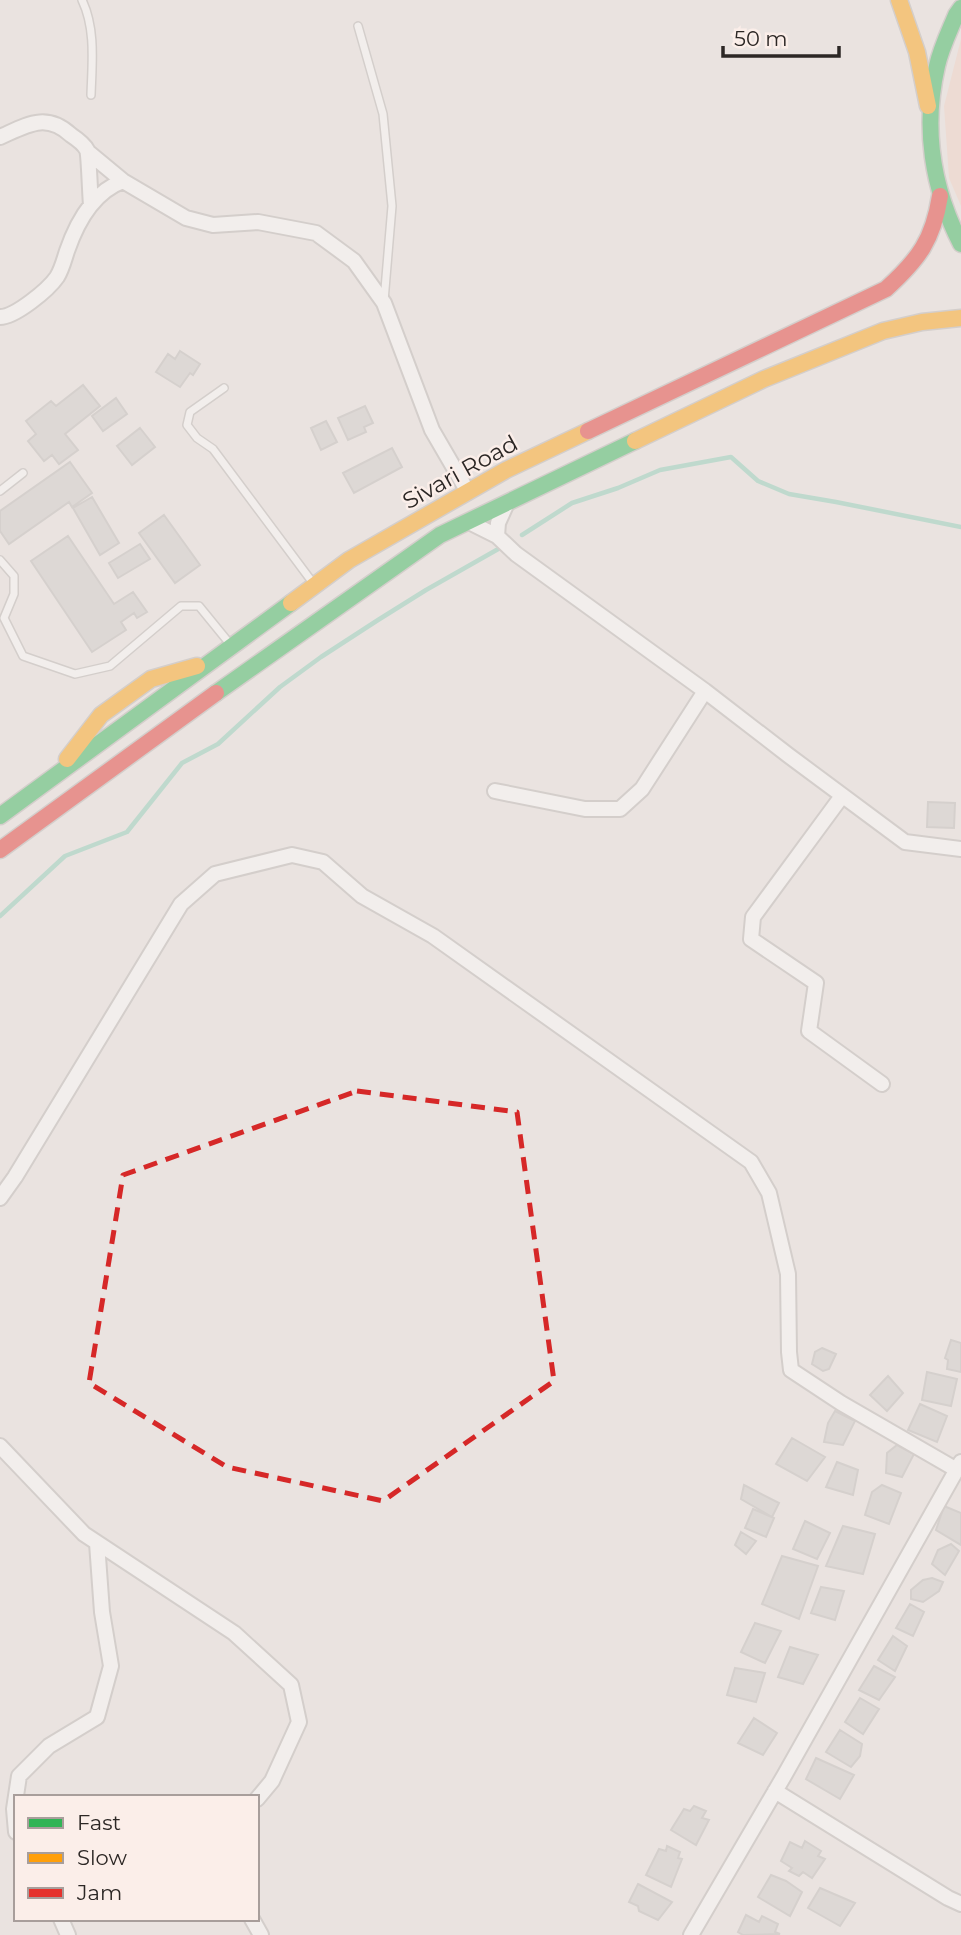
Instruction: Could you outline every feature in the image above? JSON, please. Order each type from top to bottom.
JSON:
[{"type":"main road","points":[[899,0],[911,26],[918,51],[929,115],[931,156],[940,196],[961,244]]},
{"type":"main road","points":[[929,115],[938,63],[961,8]]},
{"type":"main road","name":"Sivari Road","points":[[0,816],[349,560],[506,470],[886,289],[911,265],[925,245],[933,228],[940,196]]},
{"type":"main road","name":"Sivari Road","points":[[0,850],[440,535],[788,369],[883,331],[922,322],[961,318]]},
{"type":"main road","points":[[52,778],[101,715],[151,680],[213,662]]},
{"type":"street","points":[[0,137],[43,122],[54,123],[64,128],[123,181],[186,218],[213,225],[258,222],[316,233],[354,261],[384,303],[432,430],[468,492]]},
{"type":"street","points":[[88,152],[91,205]]},
{"type":"street","points":[[0,317],[6,317],[29,303],[57,278],[84,214],[99,195],[123,181]]},
{"type":"street","points":[[497,536],[498,523],[506,503]]},
{"type":"street","points":[[468,522],[497,536],[516,554],[705,691],[905,842],[961,849]]},
{"type":"street","points":[[495,791],[585,809],[620,809],[642,789],[705,691]]},
{"type":"street","points":[[842,796],[753,917],[751,939],[816,983],[808,1031],[882,1084]]},
{"type":"street","points":[[0,1198],[181,904],[215,874],[292,855],[323,862],[362,896],[433,936],[751,1162],[769,1193],[788,1274],[791,1370],[841,1404],[959,1466],[691,1935]]},
{"type":"street","points":[[0,1446],[84,1534],[234,1633],[291,1685],[299,1722],[272,1781],[259,1797]]},
{"type":"street","points":[[16,1795],[19,1776],[49,1746],[97,1717],[111,1666],[102,1612],[97,1543]]},
{"type":"street","points":[[775,1791],[961,1904]]},
{"type":"lane","points":[[82,0],[93,48],[91,95]]},
{"type":"lane","points":[[358,26],[383,114],[392,206],[384,303]]},
{"type":"lane","points":[[224,388],[190,412],[187,425],[197,438],[213,449],[315,586]]},
{"type":"lane","points":[[0,491],[23,473]]},
{"type":"lane","points":[[0,560],[14,576],[14,594],[4,618],[23,656],[75,674],[110,666],[181,606],[199,606],[232,647]]},
{"type":"highlighted area","points":[[357,1091],[517,1112],[554,1381],[383,1501],[227,1467],[89,1383],[123,1175]]},
{"type":"shaded area","points":[[961,39],[961,206],[949,178],[944,106]]},
{"type":"building","points":[[180,351],[200,364],[180,387],[156,372],[168,354],[175,359]]},
{"type":"building","points":[[83,385],[100,406],[65,434],[78,450],[59,464],[52,455],[44,461],[28,441],[36,434],[26,421],[51,401],[56,406]]},
{"type":"building","points":[[116,398],[127,414],[103,431],[92,416]]},
{"type":"building","points":[[365,406],[373,423],[364,427],[366,432],[348,440],[338,418]]},
{"type":"building","points":[[326,421],[337,442],[321,450],[311,428]]},
{"type":"building","points":[[140,428],[155,447],[132,465],[117,446]]},
{"type":"building","points":[[392,448],[402,467],[354,493],[343,473]]},
{"type":"building","points":[[70,462],[92,493],[72,507],[69,502],[9,544],[0,531],[0,511]]},
{"type":"building","points":[[92,497],[119,543],[100,555],[73,508]]},
{"type":"building","points":[[164,515],[200,565],[175,583],[139,533]]},
{"type":"building","points":[[68,536],[114,604],[133,592],[147,612],[137,618],[134,613],[121,622],[126,630],[92,652],[31,561]]},
{"type":"building","points":[[140,544],[150,559],[118,578],[109,563]]},
{"type":"building","points":[[928,802],[955,803],[954,828],[927,827]]},
{"type":"building","points":[[951,1340],[961,1343],[961,1372],[947,1369],[948,1360],[945,1358]]},
{"type":"building","points":[[822,1348],[836,1354],[829,1369],[823,1371],[812,1364],[815,1352]]},
{"type":"building","points":[[927,1372],[957,1379],[951,1406],[922,1400]]},
{"type":"building","points":[[888,1376],[903,1393],[887,1411],[870,1395]]},
{"type":"building","points":[[920,1404],[947,1416],[937,1442],[908,1430]]},
{"type":"building","points":[[835,1411],[855,1421],[843,1445],[824,1442],[828,1423]]},
{"type":"building","points":[[792,1438],[825,1457],[807,1481],[776,1464]]},
{"type":"building","points":[[897,1445],[914,1454],[902,1477],[886,1473],[887,1453]]},
{"type":"building","points":[[837,1462],[858,1470],[853,1495],[826,1487]]},
{"type":"building","points":[[744,1485],[779,1503],[772,1517],[741,1499]]},
{"type":"building","points":[[882,1485],[901,1493],[889,1524],[865,1515],[872,1492]]},
{"type":"building","points":[[944,1506],[961,1513],[961,1545],[936,1530]]},
{"type":"building","points":[[753,1509],[774,1518],[766,1537],[745,1528]]},
{"type":"building","points":[[805,1521],[830,1533],[817,1559],[793,1549]]},
{"type":"building","points":[[843,1526],[875,1534],[863,1574],[826,1566]]},
{"type":"building","points":[[741,1532],[756,1541],[746,1554],[735,1545]]},
{"type":"building","points":[[951,1544],[959,1551],[945,1575],[932,1564],[938,1550]]},
{"type":"building","points":[[782,1556],[818,1566],[799,1619],[762,1604]]},
{"type":"building","points":[[932,1578],[943,1582],[939,1591],[923,1602],[911,1599],[911,1590],[923,1580]]},
{"type":"building","points":[[821,1587],[844,1591],[835,1620],[811,1613]]},
{"type":"building","points":[[910,1604],[924,1612],[913,1636],[896,1628]]},
{"type":"building","points":[[755,1623],[781,1631],[765,1663],[741,1652]]},
{"type":"building","points":[[893,1636],[907,1646],[895,1671],[878,1660]]},
{"type":"building","points":[[790,1647],[818,1655],[803,1684],[778,1677]]},
{"type":"building","points":[[874,1666],[895,1677],[879,1700],[859,1690]]},
{"type":"building","points":[[735,1668],[765,1673],[756,1702],[727,1695]]},
{"type":"building","points":[[860,1698],[879,1709],[863,1734],[845,1722]]},
{"type":"building","points":[[754,1718],[777,1733],[763,1755],[738,1743]]},
{"type":"building","points":[[840,1730],[862,1744],[860,1756],[851,1767],[826,1752]]},
{"type":"building","points":[[816,1758],[854,1775],[840,1799],[806,1779]]},
{"type":"building","points":[[694,1806],[706,1811],[702,1818],[709,1820],[696,1845],[671,1830],[684,1809],[690,1811]]},
{"type":"building","points":[[805,1841],[821,1851],[818,1856],[825,1859],[812,1878],[803,1872],[799,1876],[789,1871],[792,1868],[781,1861],[790,1842],[802,1848]]},
{"type":"building","points":[[667,1846],[680,1852],[678,1858],[682,1859],[671,1887],[646,1875],[659,1849],[666,1851]]},
{"type":"building","points":[[771,1875],[802,1892],[790,1916],[758,1897]]},
{"type":"building","points":[[638,1884],[672,1902],[658,1920],[639,1911],[638,1906],[629,1902]]},
{"type":"building","points":[[820,1888],[855,1903],[840,1926],[808,1908]]},
{"type":"building","points":[[746,1915],[759,1922],[762,1916],[778,1924],[775,1932],[780,1934],[743,1935],[738,1932]]},
{"type":"waterway","points":[[522,535],[572,503],[618,488],[660,470],[731,457],[758,481],[789,494],[961,527]]},
{"type":"waterway","points":[[0,916],[65,856],[127,832],[182,763],[218,744],[280,687],[378,620],[500,548]]},
{"type":"traffic: fast","points":[[961,8],[939,59],[931,112],[937,179],[951,223],[961,244]]},
{"type":"traffic: fast","points":[[216,693],[440,535],[635,441]]},
{"type":"traffic: fast","points":[[0,816],[291,603]]},
{"type":"traffic: slow","points":[[899,0],[917,52],[928,106]]},
{"type":"traffic: slow","points":[[635,441],[764,379],[883,331],[922,322],[961,318]]},
{"type":"traffic: slow","points":[[291,603],[349,560],[506,470],[588,431]]},
{"type":"traffic: slow","points":[[67,759],[101,715],[151,679],[197,666]]},
{"type":"traffic: jam","points":[[588,431],[886,289],[923,248],[933,225],[940,196]]},
{"type":"traffic: jam","points":[[0,850],[216,693]]}]
